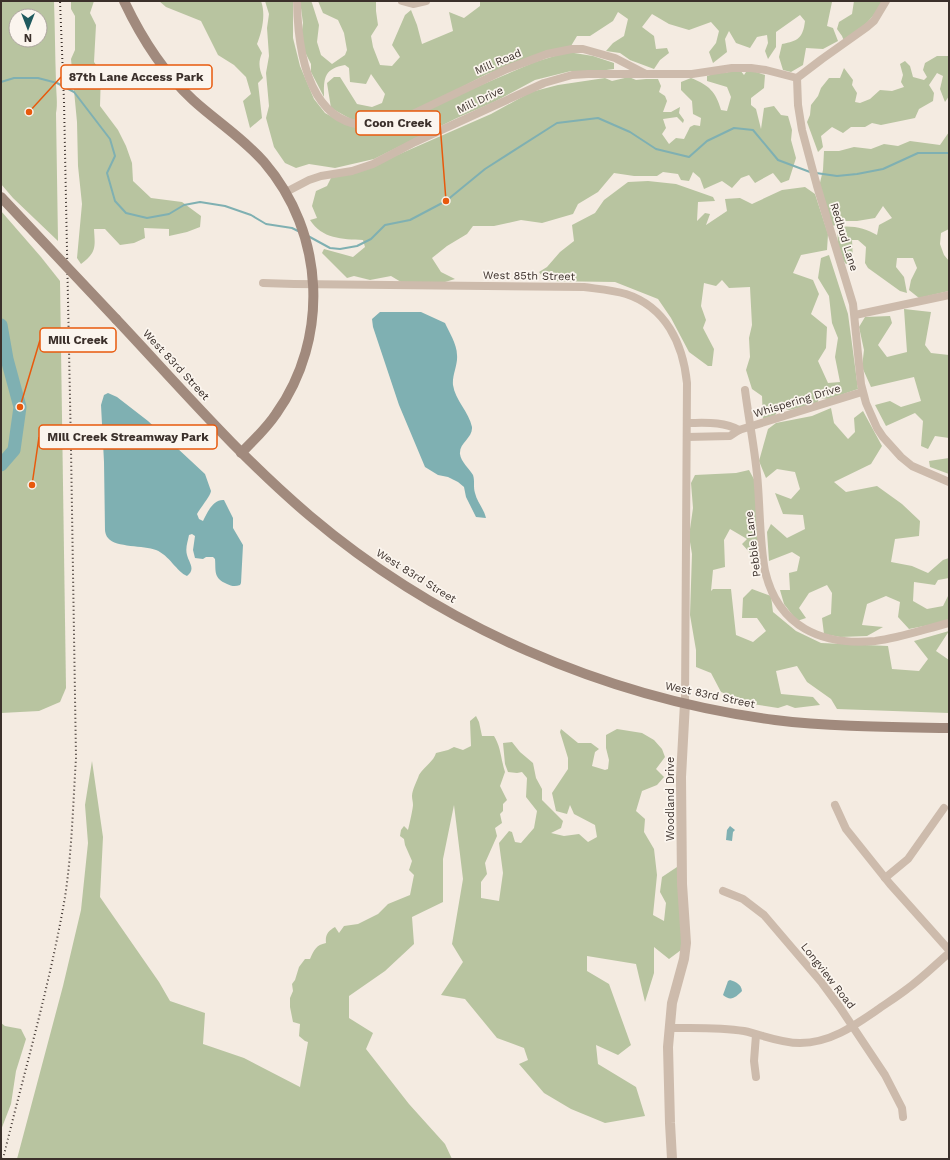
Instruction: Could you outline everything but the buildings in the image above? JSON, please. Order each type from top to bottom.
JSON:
[{"type":"main road","points":[[124,1],[146,42],[173,78],[194,100],[258,155],[274,174],[294,207],[304,232],[310,257],[314,285],[310,338],[295,380],[285,399],[271,420],[241,453]]},
{"type":"main road","name":"West 83rd Street","points":[[1,196],[241,453],[286,495],[345,544],[403,584],[450,612],[503,639],[576,670],[647,694],[685,703],[736,714],[809,724],[949,728]]},
{"type":"street","name":"Mill Road","points":[[297,1],[297,22],[301,47],[310,80],[317,96],[335,115],[357,125],[381,125],[400,120],[506,69],[560,51],[572,49],[593,52],[615,58],[646,74],[692,74],[732,68],[751,68],[766,70],[797,78]]},
{"type":"street","points":[[402,1],[413,4],[426,1]]},
{"type":"street","points":[[797,78],[822,58],[868,27],[874,21],[886,1]]},
{"type":"street","name":"Mill Drive","points":[[286,192],[309,180],[321,176],[352,171],[373,164],[415,142],[544,83],[577,74],[646,74]]},
{"type":"street","name":"Redbud Lane","points":[[797,78],[799,114],[813,173],[853,304],[862,392],[877,428],[890,446],[912,466],[949,482]]},
{"type":"street","name":"West 85th Street","points":[[263,283],[314,285],[584,288],[608,290],[634,297],[645,303],[658,314],[669,327],[682,352],[685,367],[687,437]]},
{"type":"street","points":[[854,315],[949,295]]},
{"type":"street","name":"Pebble Lane","points":[[745,390],[757,470],[765,571],[770,587],[781,608],[793,622],[803,629],[824,637],[861,642],[890,638],[949,623]]},
{"type":"street","name":"Whispering Drive","points":[[687,437],[730,436],[739,430],[862,392]]},
{"type":"street","points":[[687,423],[731,425],[739,430]]},
{"type":"street","name":"Woodland Drive","points":[[672,1159],[668,1047],[671,1028],[672,1003],[684,959],[686,943],[682,884],[680,777],[685,703],[687,437]]},
{"type":"street","points":[[835,805],[846,829],[886,878],[949,950]]},
{"type":"street","points":[[886,878],[908,859],[944,808]]},
{"type":"street","name":"Longview Road","points":[[722,891],[743,899],[764,914],[822,983],[885,1075],[902,1108],[903,1117]]},
{"type":"street","points":[[671,1028],[720,1029],[744,1032],[784,1041],[800,1043],[812,1042],[838,1034],[852,1026],[908,989],[949,953]]},
{"type":"street","points":[[756,1035],[754,1061],[756,1077]]},
{"type":"green space","points":[[1,1],[54,1],[57,102],[58,241],[13,198],[1,184]]},
{"type":"green space","points":[[71,1],[94,1],[90,13],[96,25],[94,62],[101,72],[100,106],[118,130],[126,146],[132,163],[133,181],[151,198],[182,202],[201,216],[200,227],[187,232],[169,236],[169,229],[144,228],[145,238],[134,243],[120,245],[105,229],[94,229],[94,249],[90,256],[81,264],[77,258],[82,204],[78,166],[77,122],[71,59],[75,50],[75,16],[71,9]]},
{"type":"green space","points":[[159,1],[261,1],[263,23],[257,44],[262,53],[260,66],[263,78],[258,83],[262,118],[250,128],[243,101],[251,94],[246,77],[234,65],[218,55],[201,21],[166,7]]},
{"type":"green space","points":[[265,1],[293,1],[293,38],[300,66],[314,99],[325,113],[347,125],[371,129],[460,94],[535,62],[568,52],[593,56],[614,63],[614,69],[599,71],[571,71],[535,80],[494,102],[457,118],[374,159],[335,168],[309,164],[296,168],[285,163],[274,147],[266,118],[269,106],[266,73],[269,56],[267,28],[269,14]]},
{"type":"green space","points":[[300,1],[311,1],[319,25],[317,42],[321,55],[332,64],[345,55],[347,50],[344,33],[338,20],[323,13],[318,1],[376,1],[378,25],[371,36],[373,47],[380,65],[392,66],[400,57],[392,45],[405,15],[411,10],[422,44],[453,31],[449,12],[464,18],[480,6],[480,1],[834,1],[832,2],[827,26],[833,28],[838,41],[823,49],[806,48],[803,65],[791,72],[783,70],[779,57],[782,44],[792,42],[801,35],[805,21],[800,15],[776,32],[776,47],[768,59],[765,51],[768,43],[767,35],[757,37],[750,48],[736,43],[729,31],[725,39],[727,52],[713,63],[709,52],[716,43],[719,31],[711,22],[689,30],[669,24],[652,14],[642,27],[654,36],[656,49],[667,48],[669,53],[660,60],[654,69],[630,60],[620,53],[606,51],[613,43],[624,36],[628,19],[618,12],[613,21],[590,36],[577,36],[571,46],[487,74],[425,106],[383,122],[356,122],[331,108],[327,83],[334,77],[340,77],[357,104],[372,107],[382,103],[385,94],[371,74],[366,84],[350,82],[349,68],[345,65],[332,69],[326,76],[324,97],[311,72],[311,64],[305,52],[301,37],[303,23]]},
{"type":"green space","points":[[854,1],[883,1],[870,19],[844,41],[837,29],[839,22],[852,14]]},
{"type":"green space","points":[[937,56],[949,56],[949,96],[945,102],[940,89],[943,76],[937,73],[929,85],[934,93],[933,101],[919,109],[915,118],[881,125],[872,123],[865,127],[851,127],[843,133],[832,127],[821,136],[823,147],[818,152],[807,122],[810,115],[811,105],[829,78],[840,78],[844,68],[853,80],[852,85],[857,93],[855,102],[860,103],[870,99],[880,90],[892,91],[904,87],[901,82],[903,75],[900,64],[905,61],[910,66],[913,77],[924,80],[927,77],[923,70],[925,63]]},
{"type":"green space","points":[[748,69],[765,75],[764,88],[751,98],[751,105],[756,109],[761,129],[764,108],[774,106],[781,115],[788,116],[792,130],[791,140],[796,158],[789,180],[781,183],[773,173],[755,183],[749,175],[741,178],[732,188],[722,181],[704,189],[700,178],[693,172],[689,181],[681,180],[678,174],[663,172],[657,176],[634,176],[614,173],[598,192],[578,204],[573,214],[542,223],[521,220],[494,226],[473,226],[467,234],[447,246],[432,258],[441,272],[455,279],[445,282],[401,282],[391,276],[370,280],[354,276],[347,278],[322,253],[324,249],[353,257],[365,247],[363,240],[333,237],[320,231],[310,220],[317,218],[312,206],[316,191],[327,186],[331,178],[360,171],[386,160],[491,114],[531,92],[558,85],[605,78],[612,81],[629,77],[636,80],[658,79],[661,86],[659,92],[665,96],[667,101],[663,112],[671,112],[680,107],[679,113],[684,120],[683,123],[677,117],[663,119],[666,128],[662,134],[669,144],[676,138],[684,139],[690,127],[694,125],[700,126],[701,118],[693,114],[692,101],[681,90],[681,82],[691,78],[703,83],[717,98],[721,110],[727,111],[731,97],[727,87],[707,81],[707,76],[719,72],[726,73],[740,70],[744,75]]},
{"type":"green space","points":[[949,132],[949,229],[941,233],[940,244],[944,255],[949,261],[949,291],[919,298],[909,290],[911,280],[917,268],[913,258],[897,258],[896,267],[904,277],[907,293],[900,291],[868,268],[865,263],[866,247],[858,240],[852,240],[853,261],[846,264],[843,260],[838,246],[838,227],[848,226],[859,228],[877,235],[879,225],[892,218],[883,206],[875,218],[857,221],[838,221],[834,226],[830,223],[819,187],[823,170],[824,151],[839,151],[854,147],[871,149],[884,144],[898,146],[910,141],[940,145]]},
{"type":"green space","points":[[648,181],[676,184],[713,197],[715,201],[698,202],[697,221],[705,213],[710,214],[706,225],[727,211],[725,199],[740,198],[752,204],[782,190],[805,187],[815,194],[828,234],[827,250],[801,255],[793,273],[813,280],[819,294],[811,314],[827,327],[826,348],[818,361],[828,383],[840,382],[835,357],[838,338],[832,323],[829,296],[818,278],[821,258],[829,255],[848,314],[858,389],[829,399],[819,398],[817,404],[789,410],[780,407],[774,417],[763,419],[762,396],[752,389],[746,370],[750,357],[749,338],[752,325],[750,287],[729,288],[722,280],[716,286],[704,283],[701,306],[706,320],[703,328],[714,349],[712,366],[708,366],[689,352],[671,318],[658,299],[615,282],[546,281],[539,272],[547,267],[560,252],[574,241],[572,225],[595,213],[604,200],[628,182]]},
{"type":"green space","points":[[1,211],[60,281],[66,688],[60,702],[39,711],[1,713]]},
{"type":"green space","points":[[904,309],[931,312],[925,345],[931,353],[949,355],[949,438],[935,436],[928,449],[921,446],[923,421],[915,413],[886,426],[875,405],[890,401],[901,407],[921,401],[914,377],[871,387],[862,367],[864,350],[859,327],[865,317],[890,316],[892,323],[878,345],[887,357],[907,352]]},
{"type":"green space","points":[[831,408],[834,423],[848,439],[855,432],[854,418],[863,411],[882,446],[871,464],[834,482],[846,492],[877,486],[902,504],[920,521],[919,536],[895,539],[891,562],[912,566],[928,573],[943,560],[949,558],[949,578],[938,580],[935,585],[914,582],[913,601],[927,609],[943,606],[949,594],[949,621],[909,629],[898,617],[900,602],[886,596],[867,604],[862,625],[883,627],[867,636],[840,637],[824,634],[822,618],[831,614],[832,593],[827,585],[809,593],[799,608],[806,618],[797,621],[784,604],[780,590],[790,590],[789,573],[797,571],[800,557],[792,552],[769,561],[767,532],[771,524],[787,538],[805,529],[803,515],[783,514],[775,493],[791,499],[800,489],[795,472],[777,469],[766,478],[759,461],[768,429],[776,423],[812,416]]},
{"type":"green space","points":[[949,458],[949,474],[930,467],[929,461]]},
{"type":"green space","points":[[749,470],[756,483],[759,546],[751,554],[742,544],[747,539],[730,529],[724,540],[725,567],[713,570],[711,591],[713,589],[731,589],[736,635],[753,642],[766,631],[757,618],[742,618],[743,598],[752,589],[771,596],[773,612],[796,631],[821,643],[888,646],[892,669],[919,671],[928,659],[914,641],[949,631],[936,651],[949,660],[949,713],[837,709],[831,699],[807,682],[797,666],[776,671],[781,694],[813,697],[820,705],[795,708],[787,705],[778,708],[752,704],[721,692],[711,673],[696,667],[696,650],[690,615],[692,554],[689,536],[693,508],[691,483],[695,475],[736,473]]},
{"type":"green space","points":[[476,716],[482,736],[494,736],[498,745],[505,772],[500,786],[507,800],[503,804],[503,811],[500,814],[502,823],[495,828],[497,836],[485,863],[487,874],[481,882],[481,898],[499,901],[503,873],[499,843],[509,831],[512,832],[515,842],[521,843],[534,828],[537,811],[526,797],[527,778],[522,772],[508,772],[505,764],[503,743],[512,742],[520,752],[533,763],[536,778],[542,789],[542,800],[563,821],[561,828],[551,833],[564,836],[579,834],[588,842],[597,837],[595,825],[574,814],[570,805],[567,814],[556,811],[552,793],[568,769],[568,758],[560,732],[561,729],[578,743],[591,743],[599,749],[595,752],[592,766],[605,770],[608,769],[609,760],[606,748],[606,735],[617,729],[642,733],[654,740],[662,749],[665,757],[656,769],[664,777],[657,785],[642,791],[636,811],[645,819],[644,832],[654,849],[657,875],[653,915],[664,921],[666,903],[660,892],[662,877],[677,867],[683,917],[681,950],[669,959],[654,947],[654,973],[645,1002],[636,964],[587,956],[587,971],[609,984],[631,1045],[618,1055],[596,1045],[598,1064],[636,1087],[645,1116],[605,1123],[571,1109],[544,1093],[519,1064],[528,1060],[524,1048],[497,1038],[465,999],[441,995],[463,962],[452,944],[463,879],[454,805],[443,859],[443,902],[412,917],[414,944],[385,971],[349,996],[349,1018],[373,1033],[366,1049],[409,1104],[445,1144],[452,1159],[17,1159],[63,986],[81,910],[88,843],[85,805],[92,761],[103,837],[100,897],[159,982],[170,1001],[205,1013],[203,1044],[244,1058],[300,1087],[308,1042],[299,1036],[300,1024],[293,1022],[290,1007],[290,998],[293,991],[292,984],[295,980],[299,967],[305,959],[310,959],[318,947],[326,943],[327,935],[335,927],[339,933],[344,926],[358,924],[378,914],[388,904],[410,895],[414,875],[409,870],[412,861],[404,839],[400,836],[401,830],[404,826],[408,830],[413,807],[412,796],[414,788],[419,775],[433,759],[436,753],[454,747],[463,750],[471,746],[470,721]]},
{"type":"green space","points":[[1,1023],[5,1026],[21,1029],[26,1039],[16,1071],[11,1104],[1,1130]]},
{"type":"water","points":[[380,312],[421,312],[445,323],[457,351],[457,362],[453,378],[454,390],[468,416],[472,427],[472,431],[460,450],[460,454],[463,462],[473,475],[474,491],[486,518],[476,517],[466,497],[464,487],[458,482],[448,477],[438,475],[425,467],[399,405],[373,327],[372,319]]},
{"type":"water","points":[[108,393],[117,397],[148,421],[205,474],[211,491],[197,514],[199,519],[203,521],[214,504],[220,500],[224,500],[233,518],[233,528],[243,545],[240,585],[229,585],[217,577],[215,559],[213,557],[206,557],[203,559],[195,558],[193,550],[195,536],[192,534],[189,535],[186,547],[186,552],[191,566],[191,571],[187,576],[183,574],[161,552],[151,548],[124,545],[112,541],[107,537],[105,530],[101,405],[104,395]]},
{"type":"water","points":[[730,826],[735,830],[733,832],[732,841],[726,840],[727,830]]},
{"type":"water","points":[[730,980],[739,985],[742,991],[733,998],[728,998],[723,995],[728,981]]},
{"type":"waterway","points":[[1,82],[14,78],[38,78],[57,83],[74,92],[110,139],[115,156],[107,173],[115,201],[126,213],[147,218],[169,214],[184,205],[200,202],[225,206],[251,215],[266,224],[292,228],[298,231]]},
{"type":"waterway","points":[[308,236],[330,248],[340,249],[357,246],[371,239],[385,225],[410,220],[446,201],[485,169],[557,123],[598,118],[630,132],[656,149],[689,157],[707,141],[734,128],[753,130],[778,160],[810,172]]},
{"type":"waterway","points":[[816,173],[837,176],[857,174],[883,169],[918,153],[949,153]]},
{"type":"waterway","points":[[1,325],[7,359],[20,407],[14,450],[1,465]]},
{"type":"railway","points":[[3,1159],[59,930],[65,897],[71,845],[76,758],[64,101],[60,1]]},
{"type":"place","name":"87th Lane Access Park","points":[[29,112]]},
{"type":"place","name":"Coon Creek","points":[[446,201]]},
{"type":"place","name":"Mill Creek","points":[[20,407]]},
{"type":"place","name":"Mill Creek Streamway Park","points":[[32,485]]}]
